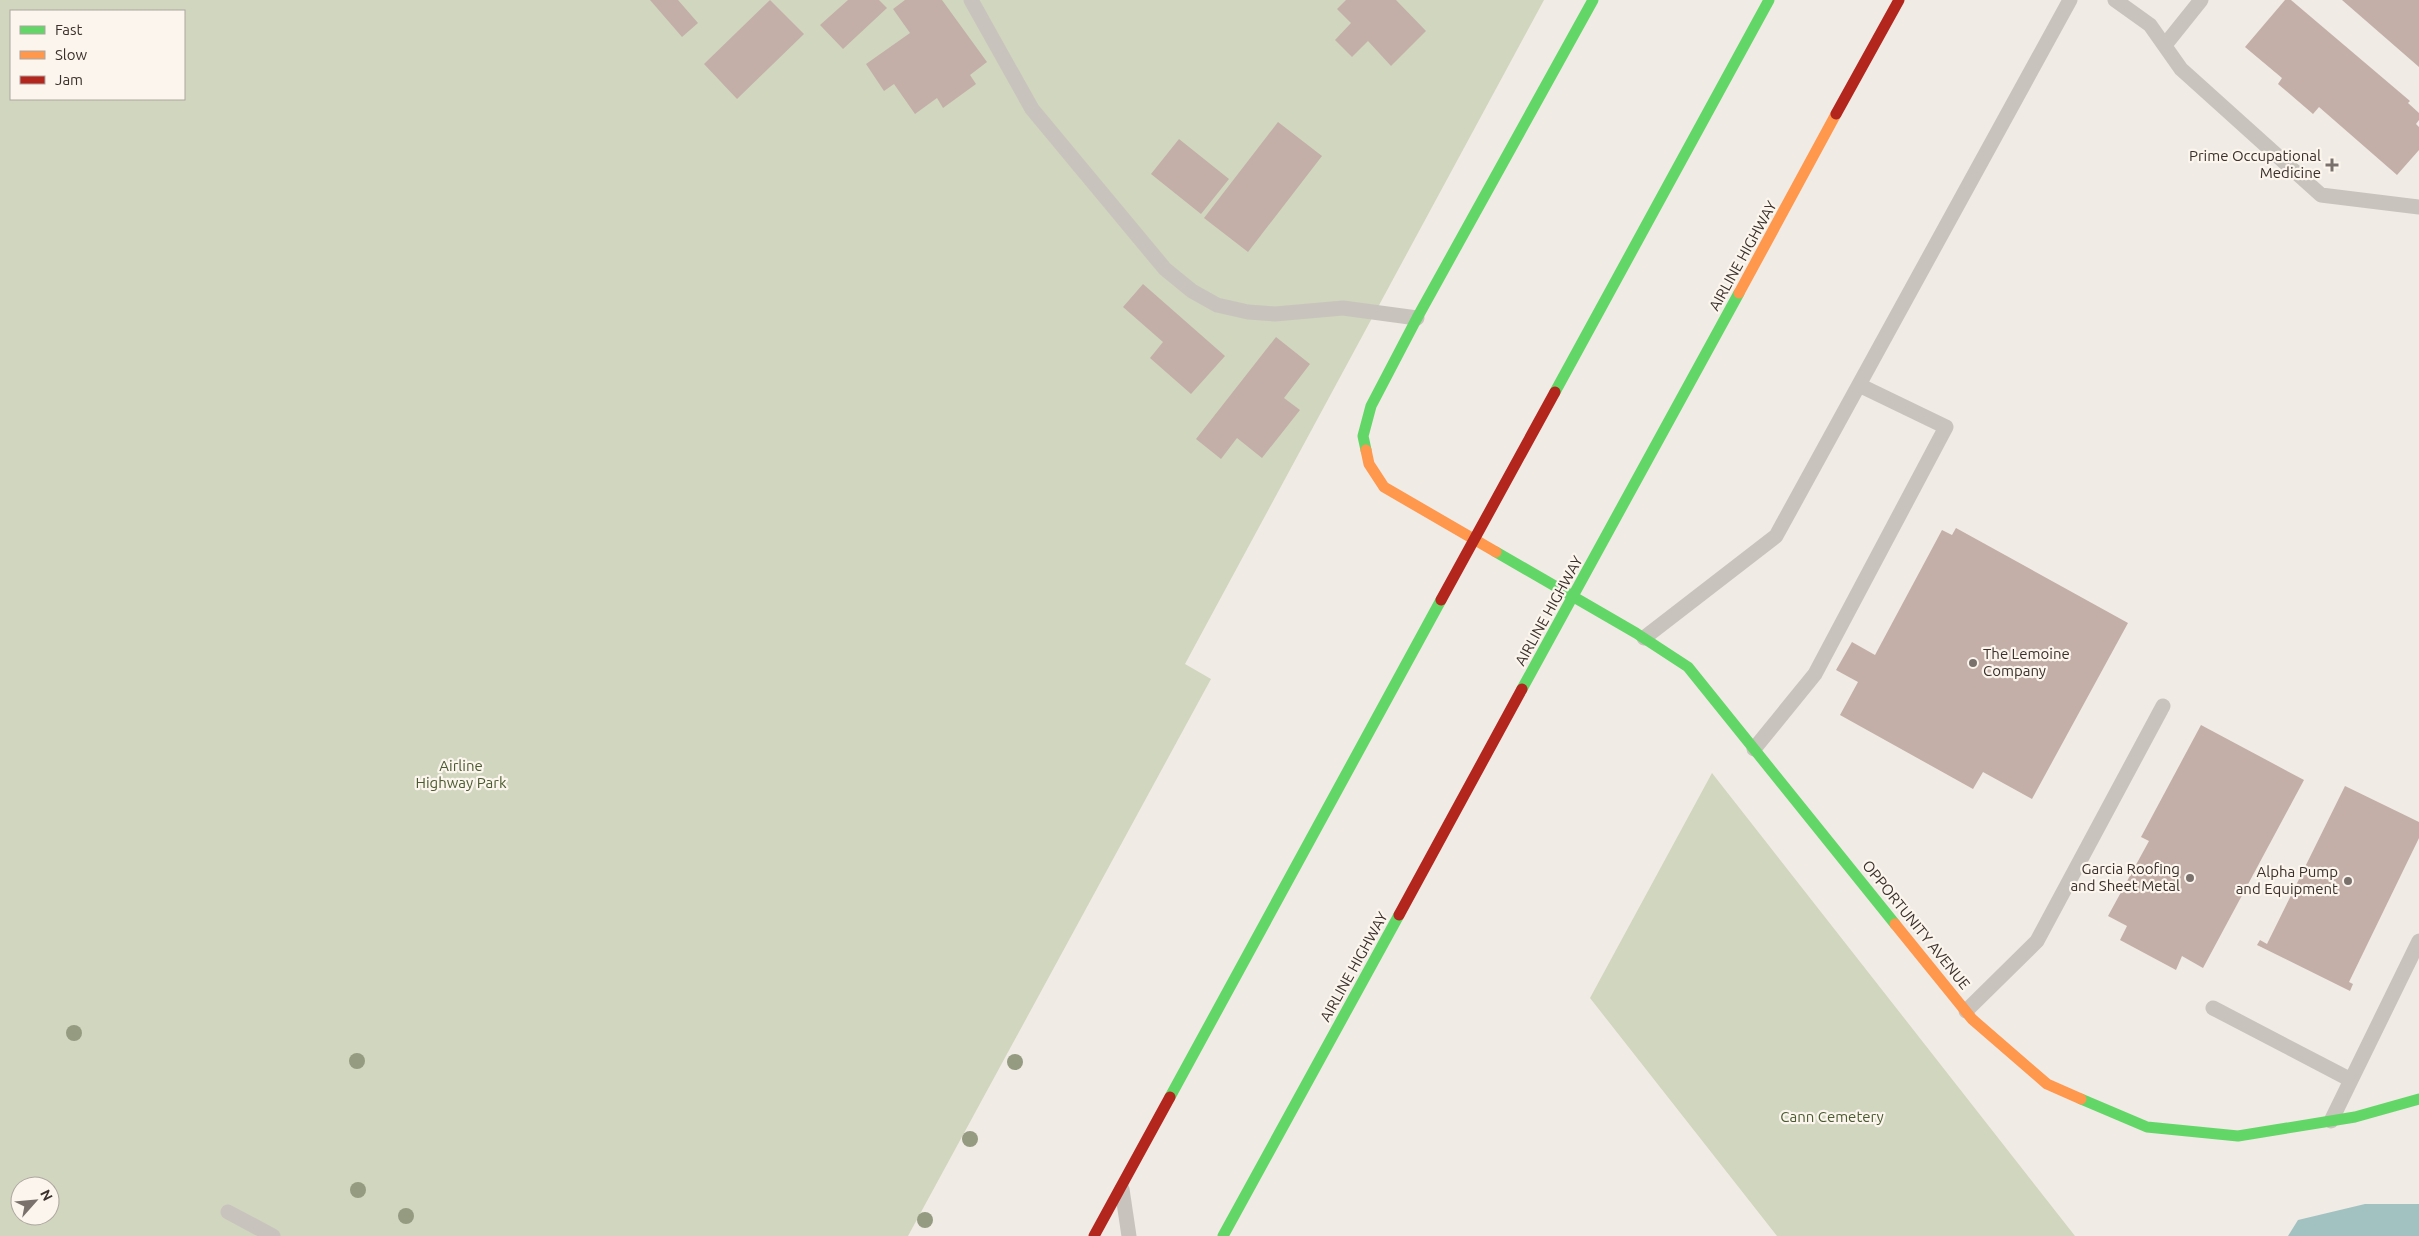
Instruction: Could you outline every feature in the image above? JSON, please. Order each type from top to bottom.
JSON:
[{"type":"main road","name":"OPPORTUNITY AVENUE","points":[[1593,0],[1417,318],[1371,406],[1363,436],[1369,464],[1384,487],[1644,638],[1688,667],[1966,1011],[2047,1084],[2147,1127],[2238,1136],[2355,1117],[2419,1099]]},
{"type":"main road","points":[[1094,1236],[1769,0]]},
{"type":"main road","name":"AIRLINE HIGHWAY","points":[[1223,1236],[1899,0]]},
{"type":"lane","points":[[971,0],[1032,109],[1165,268],[1192,291],[1216,305],[1248,312],[1275,314],[1343,308],[1417,318]]},
{"type":"lane","points":[[1644,638],[1776,536],[2070,0]]},
{"type":"lane","points":[[2115,0],[2150,25],[2180,69],[2321,195],[2419,207]]},
{"type":"lane","points":[[2165,45],[2201,0]]},
{"type":"lane","points":[[1754,749],[1815,674],[1946,427],[1859,385]]},
{"type":"lane","points":[[1966,1011],[2037,941],[2163,706]]},
{"type":"lane","points":[[2330,1121],[2419,941]]},
{"type":"lane","points":[[2213,1008],[2351,1080]]},
{"type":"lane","points":[[1122,1185],[1129,1236]]},
{"type":"lane","points":[[228,1212],[273,1236]]},
{"type":"green space","name":"Airline Highway Park","points":[[0,0],[1544,0],[1185,664],[1211,679],[908,1236],[0,1236]]},
{"type":"green space","name":"Cann Cemetery","points":[[1712,773],[2075,1236],[1777,1236],[1590,998]]},
{"type":"water","points":[[2365,1204],[2419,1204],[2419,1236],[2288,1236],[2298,1220]]},
{"type":"building","points":[[650,0],[678,0],[698,23],[682,37]]},
{"type":"building","points":[[770,0],[804,34],[737,99],[704,64]]},
{"type":"building","points":[[848,0],[879,0],[887,8],[843,49],[820,25]]},
{"type":"building","points":[[905,0],[942,0],[987,62],[970,75],[976,84],[943,108],[937,98],[915,114],[894,84],[884,91],[866,64],[910,33],[893,9]]},
{"type":"building","points":[[1346,0],[1396,0],[1426,31],[1391,66],[1368,41],[1352,57],[1335,40],[1351,23],[1337,9]]},
{"type":"building","points":[[2285,0],[2291,0],[2410,101],[2408,103],[2419,113],[2419,120],[2416,124],[2419,127],[2419,150],[2397,175],[2319,107],[2313,114],[2278,84],[2282,78],[2245,47]]},
{"type":"building","points":[[2342,0],[2419,0],[2419,67]]},
{"type":"building","points":[[1278,122],[1322,156],[1248,252],[1204,218]]},
{"type":"building","points":[[1179,139],[1229,179],[1201,214],[1151,174]]},
{"type":"building","points":[[1143,284],[1225,356],[1191,394],[1150,358],[1163,342],[1123,307]]},
{"type":"building","points":[[1276,337],[1310,364],[1284,398],[1300,410],[1262,458],[1237,438],[1221,459],[1196,439]]},
{"type":"building","name":"The Lemoine Company","points":[[1956,528],[2128,623],[2032,799],[1983,772],[1973,789],[1840,715],[1858,682],[1836,670],[1852,642],[1875,655],[1942,530],[1952,535]]},
{"type":"building","name":"Garcia Roofing and Sheet Metal","points":[[2201,725],[2304,780],[2203,968],[2182,956],[2176,970],[2120,940],[2127,926],[2108,916],[2149,841],[2141,837]]},
{"type":"building","name":"Alpha Pump and Equipment","points":[[2345,786],[2419,822],[2419,838],[2349,982],[2353,984],[2350,991],[2257,945],[2260,940],[2267,944]]},
{"type":"traffic: fast","points":[[1366,450],[1363,436],[1371,406],[1417,318],[1593,0]]},
{"type":"traffic: fast","points":[[1555,392],[1769,0]]},
{"type":"traffic: fast","points":[[1522,689],[1739,293]]},
{"type":"traffic: fast","points":[[1496,552],[1636,633],[1688,667],[1895,924]]},
{"type":"traffic: fast","points":[[1170,1097],[1441,600]]},
{"type":"traffic: fast","points":[[1223,1236],[1399,915]]},
{"type":"traffic: fast","points":[[2081,1099],[2147,1127],[2238,1136],[2355,1117],[2419,1099]]},
{"type":"traffic: slow","points":[[1739,293],[1836,114]]},
{"type":"traffic: slow","points":[[1366,450],[1369,464],[1384,487],[1496,552]]},
{"type":"traffic: slow","points":[[1895,924],[1972,1019],[2047,1084],[2081,1099]]},
{"type":"traffic: jam","points":[[1836,114],[1899,0]]},
{"type":"traffic: jam","points":[[1441,600],[1555,392]]},
{"type":"traffic: jam","points":[[1399,915],[1522,689]]},
{"type":"traffic: jam","points":[[1094,1236],[1170,1097]]},
{"type":"place","name":"Prime Occupational Medicine","points":[[2332,165]]},
{"type":"place","name":"The Lemoine Company","points":[[1973,663]]},
{"type":"place","name":"Garcia Roofing and Sheet Metal","points":[[2190,878]]},
{"type":"place","name":"Alpha Pump and Equipment","points":[[2348,881]]}]
